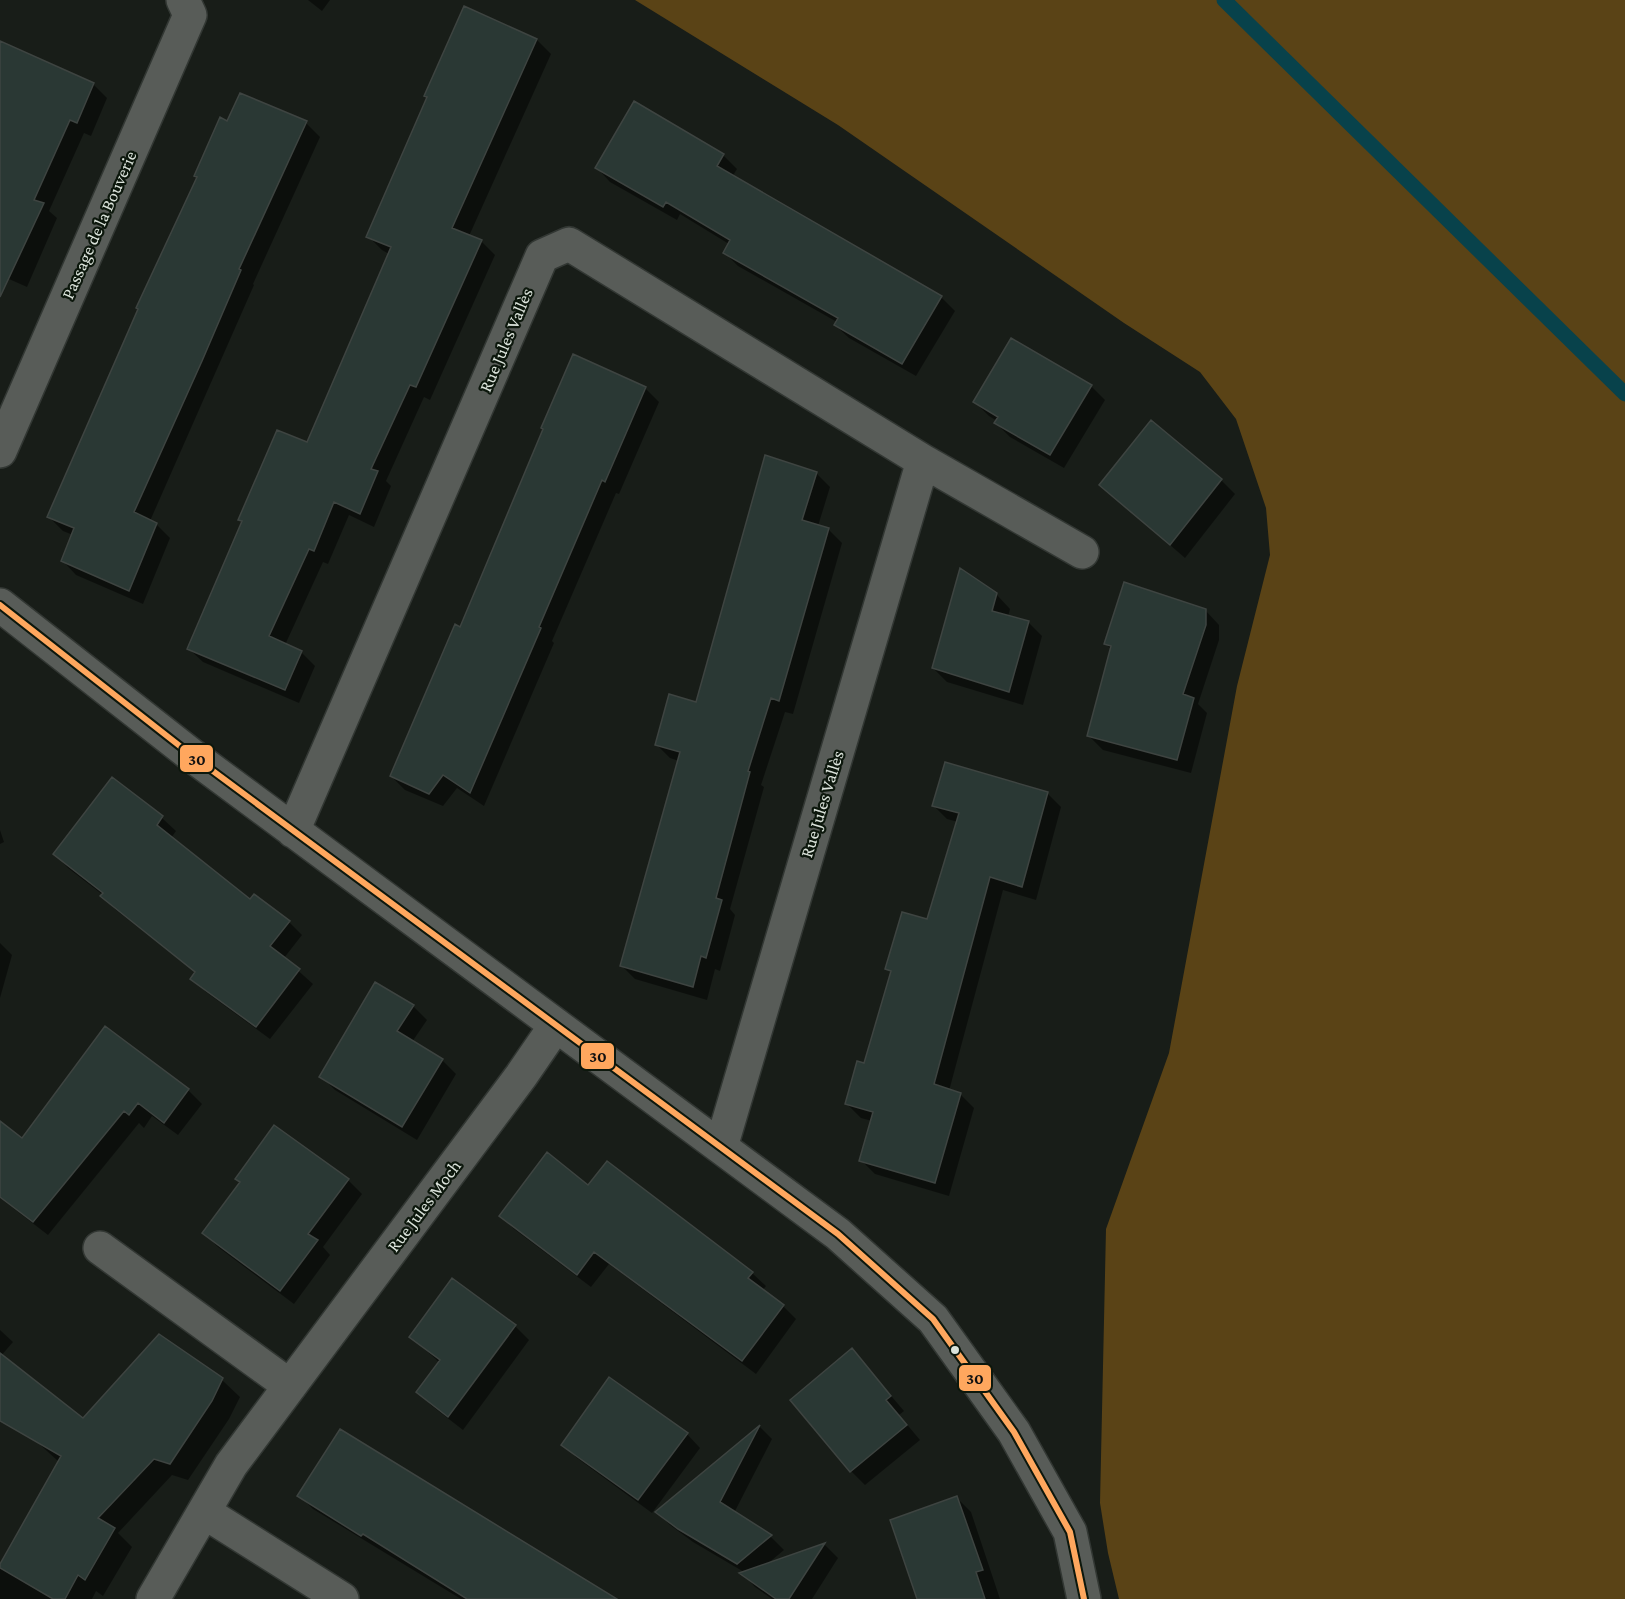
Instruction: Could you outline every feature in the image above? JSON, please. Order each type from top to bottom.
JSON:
[{"type":"street","name":"Passage de la Bouverie","points":[[0,451],[190,15],[183,0]]},
{"type":"street","name":"Rue Jules Vallès","points":[[293,831],[542,256],[569,244],[923,461],[1082,552]]},
{"type":"street","name":"Rue Jules Vallès","points":[[721,1148],[923,461]]},
{"type":"street","points":[[0,605],[189,754],[838,1234],[933,1319],[1014,1432],[1070,1532],[1084,1599]]},
{"type":"street","name":"Rue Jules Moch","points":[[153,1599],[231,1465],[521,1076],[556,1025]]},
{"type":"street","points":[[100,1248],[290,1386]]},
{"type":"street","points":[[204,1512],[342,1599]]},
{"type":"shaded area","points":[[635,0],[1625,0],[1625,1599],[1119,1599],[1108,1553],[1100,1503],[1106,1229],[1169,1053],[1237,686],[1270,555],[1266,508],[1236,419],[1200,372],[1124,323],[838,125]]},
{"type":"building","points":[[464,6],[537,39],[452,228],[482,240],[416,387],[410,385],[371,469],[378,471],[360,514],[334,502],[314,551],[309,549],[269,636],[302,651],[285,690],[187,649],[242,521],[238,520],[277,430],[307,442],[391,247],[366,237]]},
{"type":"building","points":[[0,41],[94,83],[77,123],[70,120],[34,200],[44,203],[0,297]]},
{"type":"building","points":[[240,93],[307,121],[239,269],[241,270],[202,361],[134,512],[157,523],[129,591],[61,561],[74,528],[47,517],[138,309],[136,308],[197,177],[194,176],[220,117],[227,121]]},
{"type":"building","points":[[634,101],[724,154],[717,166],[942,296],[902,364],[834,325],[838,318],[723,253],[730,240],[666,202],[663,207],[595,168]]},
{"type":"building","points":[[1011,338],[1092,385],[1050,455],[994,423],[998,417],[973,402]]},
{"type":"building","points":[[573,354],[646,387],[605,482],[602,480],[470,793],[443,775],[429,794],[390,776],[455,624],[460,627]]},
{"type":"building","points":[[1151,420],[1222,479],[1170,545],[1099,485]]},
{"type":"building","points":[[765,455],[817,472],[802,520],[829,528],[779,701],[771,698],[748,771],[750,772],[716,898],[722,900],[706,958],[701,956],[693,987],[620,966],[680,752],[655,745],[669,694],[696,702]]},
{"type":"building","points":[[960,568],[997,593],[992,611],[1029,621],[1009,692],[932,668]]},
{"type":"building","points":[[1124,582],[1206,609],[1206,625],[1183,694],[1194,698],[1177,760],[1087,736],[1111,646],[1104,644]]},
{"type":"building","points":[[945,762],[1048,792],[1022,887],[990,877],[934,1084],[961,1093],[935,1183],[859,1161],[873,1112],[845,1104],[857,1061],[864,1063],[891,971],[885,969],[902,912],[927,919],[959,813],[932,806]]},
{"type":"building","points":[[112,777],[163,816],[157,825],[250,899],[254,894],[290,921],[270,946],[300,969],[256,1027],[190,979],[195,972],[100,896],[103,893],[53,854]]},
{"type":"building","points":[[375,982],[414,1005],[397,1031],[443,1059],[402,1127],[319,1077]]},
{"type":"building","points":[[105,1026],[189,1089],[164,1123],[138,1103],[129,1115],[124,1111],[33,1222],[0,1197],[0,1121],[22,1138]]},
{"type":"building","points":[[274,1125],[349,1179],[308,1234],[318,1240],[280,1291],[202,1233],[240,1182],[235,1179]]},
{"type":"building","points":[[547,1152],[588,1185],[607,1161],[753,1272],[748,1278],[784,1305],[742,1361],[594,1252],[577,1275],[499,1216]]},
{"type":"building","points":[[452,1278],[516,1325],[448,1417],[416,1392],[440,1360],[409,1337]]},
{"type":"building","points":[[159,1334],[223,1378],[212,1401],[170,1464],[154,1459],[98,1518],[115,1528],[85,1580],[78,1575],[65,1599],[53,1599],[0,1568],[0,1564],[61,1456],[0,1421],[0,1353],[83,1418]]},
{"type":"building","points":[[852,1348],[891,1396],[886,1400],[907,1425],[850,1472],[790,1400]]},
{"type":"building","points":[[609,1377],[688,1433],[638,1500],[561,1445]]},
{"type":"building","points":[[760,1425],[720,1502],[772,1535],[737,1564],[678,1529],[655,1512]]},
{"type":"building","points":[[340,1429],[617,1599],[467,1599],[363,1534],[361,1536],[297,1496]]},
{"type":"building","points":[[957,1496],[983,1570],[976,1572],[985,1599],[917,1599],[890,1520]]},
{"type":"building","points":[[825,1543],[789,1599],[776,1599],[739,1573]]},
{"type":"waterway","points":[[1224,0],[1625,394]]},
{"type":"transit line","name":"30","points":[[0,605],[190,754],[838,1234],[933,1319],[1014,1432],[1070,1532],[1084,1599]]}]
